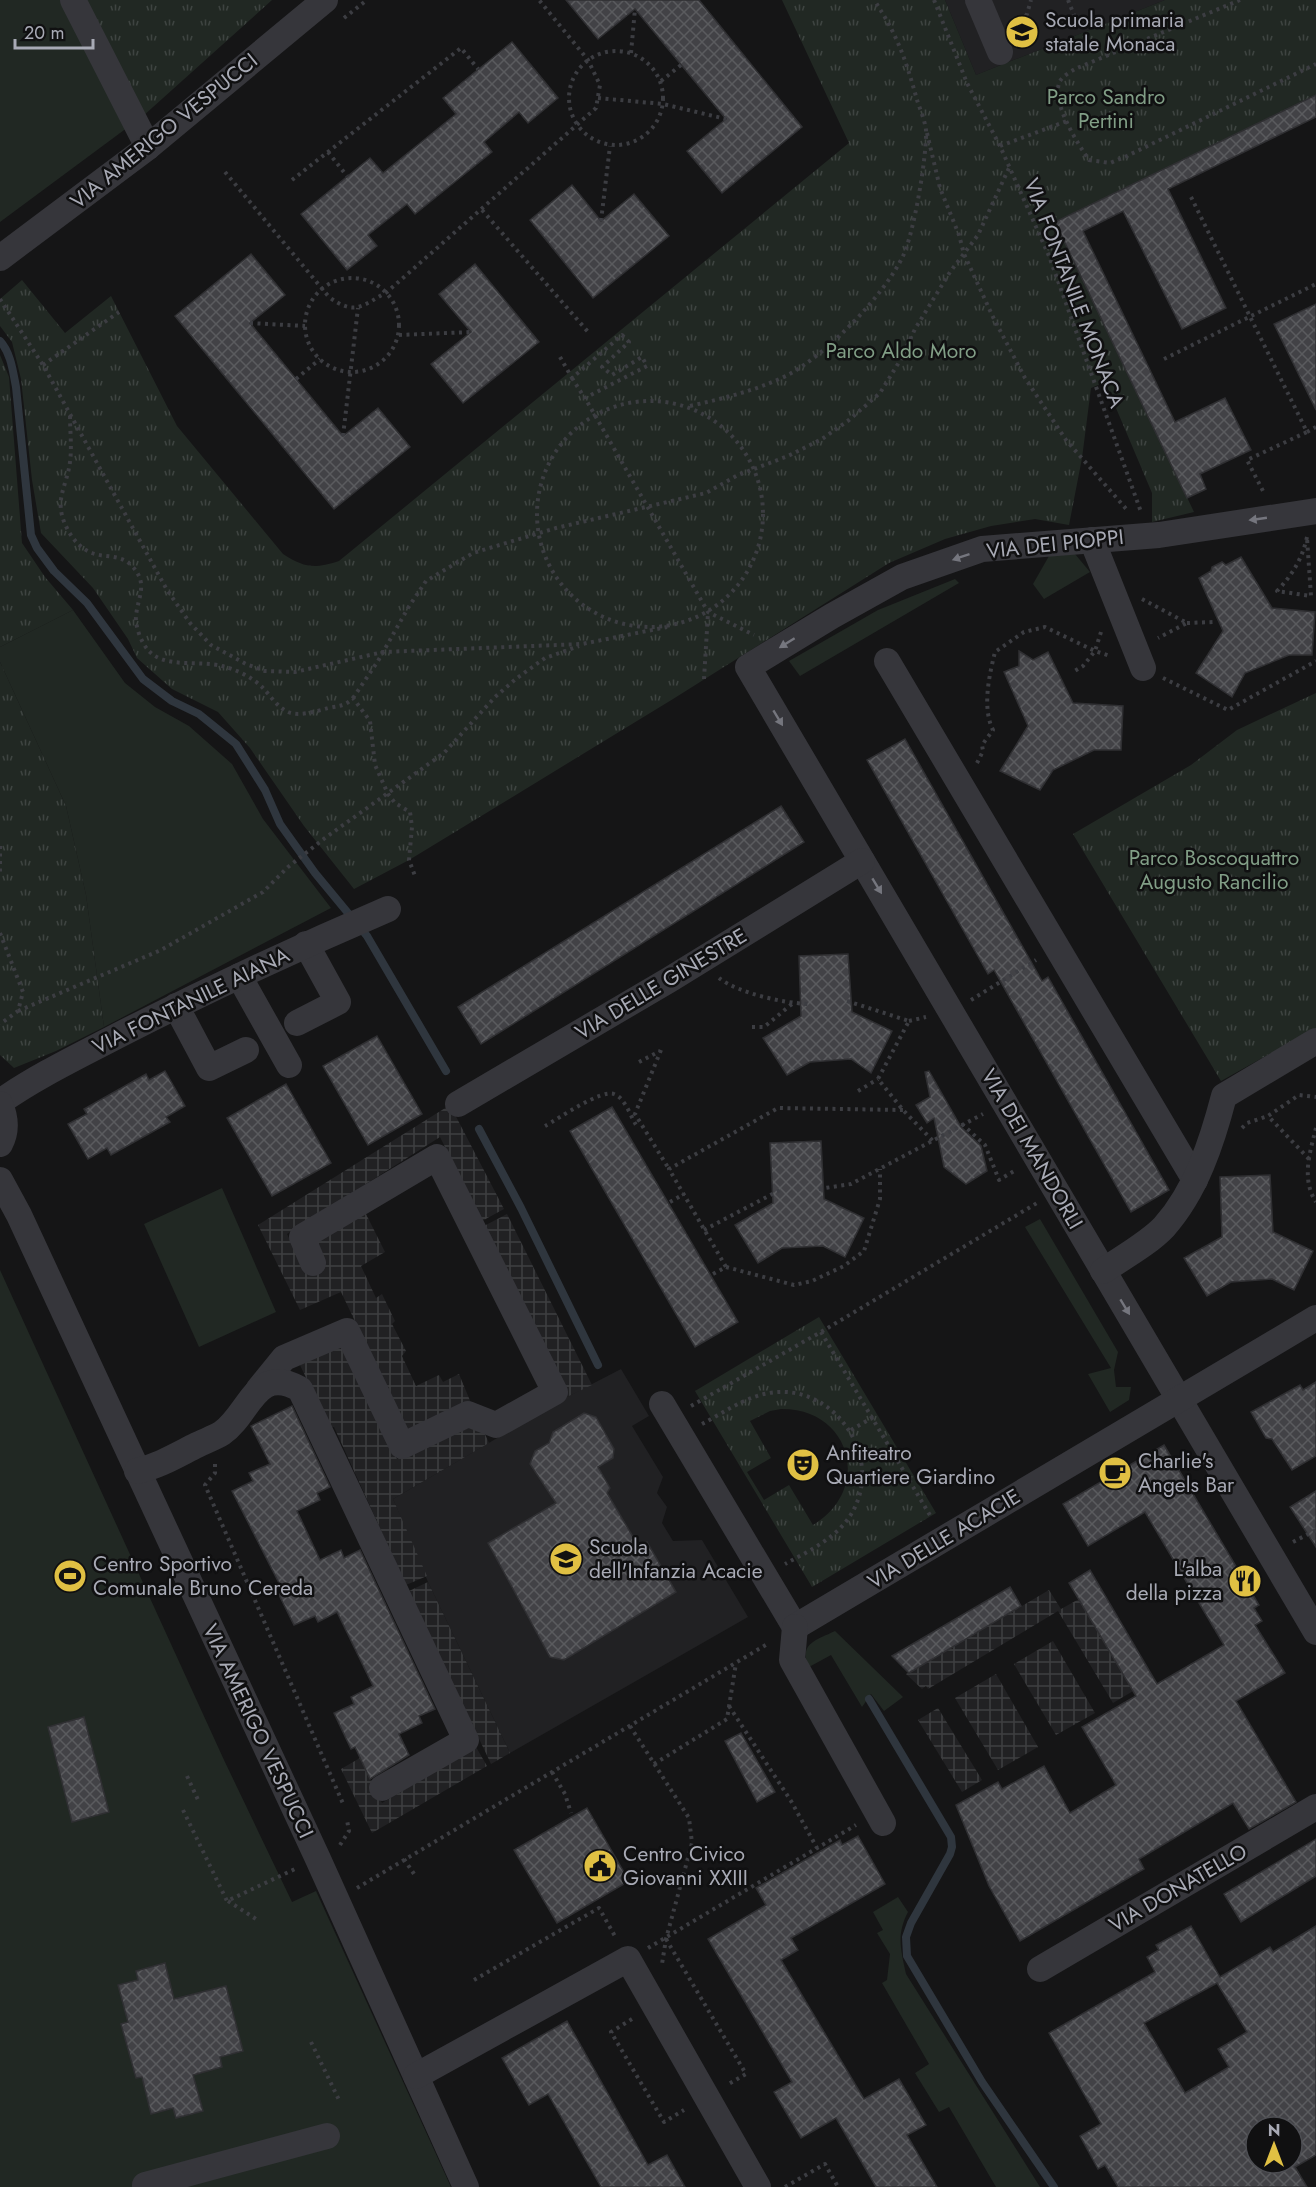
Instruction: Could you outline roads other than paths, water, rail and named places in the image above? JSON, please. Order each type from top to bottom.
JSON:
[{"type":"street","points":[[73,0],[148,147]]},
{"type":"street","name":"VIA AMERIGO VESPUCCI","points":[[0,258],[148,147],[325,0]]},
{"type":"street","points":[[978,0],[1000,52]]},
{"type":"street","name":"VIA DEI PIOPPI","points":[[748,667],[831,616],[902,577],[982,549],[1311,524]]},
{"type":"street","points":[[1092,540],[1143,668]]},
{"type":"street","points":[[887,661],[1195,1180]]},
{"type":"street","name":"VIA DEI MANDORLI","points":[[748,667],[1316,1632]]},
{"type":"street","name":"VIA DELLE GINESTRE","points":[[458,1104],[669,980],[862,861]]},
{"type":"street","name":"VIA FONTANILE AIANA","points":[[0,1103],[24,1085],[176,1006],[306,944],[388,909]]},
{"type":"street","points":[[297,1023],[338,1002],[306,944]]},
{"type":"street","points":[[239,976],[289,1065]]},
{"type":"street","points":[[176,1006],[209,1068],[246,1050]]},
{"type":"street","points":[[1103,1271],[1162,1228],[1182,1203],[1195,1180],[1216,1127],[1224,1096],[1316,1041]]},
{"type":"street","points":[[0,1103],[6,1126],[0,1144]]},
{"type":"street","points":[[137,1471],[154,1467],[220,1434],[232,1425],[238,1414],[284,1358],[347,1331],[402,1446],[468,1414],[496,1425],[555,1392],[437,1156],[302,1237],[313,1263]]},
{"type":"street","name":"VIA AMERIGO VESPUCCI","points":[[0,1180],[19,1215],[318,1859],[466,2187]]},
{"type":"street","name":"VIA DELLE ACACIE","points":[[795,1627],[1316,1318]]},
{"type":"street","points":[[258,1390],[272,1382],[286,1381],[300,1389],[466,1740],[382,1788]]},
{"type":"street","points":[[671,1419],[795,1627],[792,1660],[880,1818]]},
{"type":"street","name":"VIA DONATELLO","points":[[1040,1969],[1316,1807]]},
{"type":"street","points":[[416,2076],[628,1959],[758,2187]]},
{"type":"street","points":[[145,2185],[327,2136]]},
{"type":"waterway","points":[[0,341],[13,369],[31,535],[37,548],[54,571],[87,603],[143,679],[172,701],[199,714],[236,744],[265,790],[280,824],[315,873],[367,936],[446,1071]]},
{"type":"waterway","points":[[479,1129],[521,1208],[598,1365]]},
{"type":"waterway","points":[[869,1699],[951,1837],[950,1854],[911,1923],[906,1937],[907,1956],[982,2082],[1054,2187]]},
{"type":"place","name":"Scuola primaria statale Monaca","points":[[1022,32]]},
{"type":"place","name":"Anfiteatro Quartiere Giardino","points":[[803,1465]]},
{"type":"place","name":"Charlie's Angels Bar","points":[[1115,1473]]},
{"type":"place","name":"Scuola dell'Infanzia Acacie","points":[[566,1559]]},
{"type":"place","name":"Centro Sportivo Comunale Bruno Cereda","points":[[70,1576]]},
{"type":"place","name":"L'alba della pizza","points":[[1245,1581]]},
{"type":"place","name":"Centro Civico Giovanni XXIII","points":[[600,1866]]},
{"type":"park label","name":"Parco Sandro Pertini","points":[[1106,109]]},
{"type":"park label","name":"Parco Aldo Moro","points":[[901,351]]},
{"type":"park label","name":"Parco Boscoquattro Augusto Rancilio","points":[[1214,870]]}]
